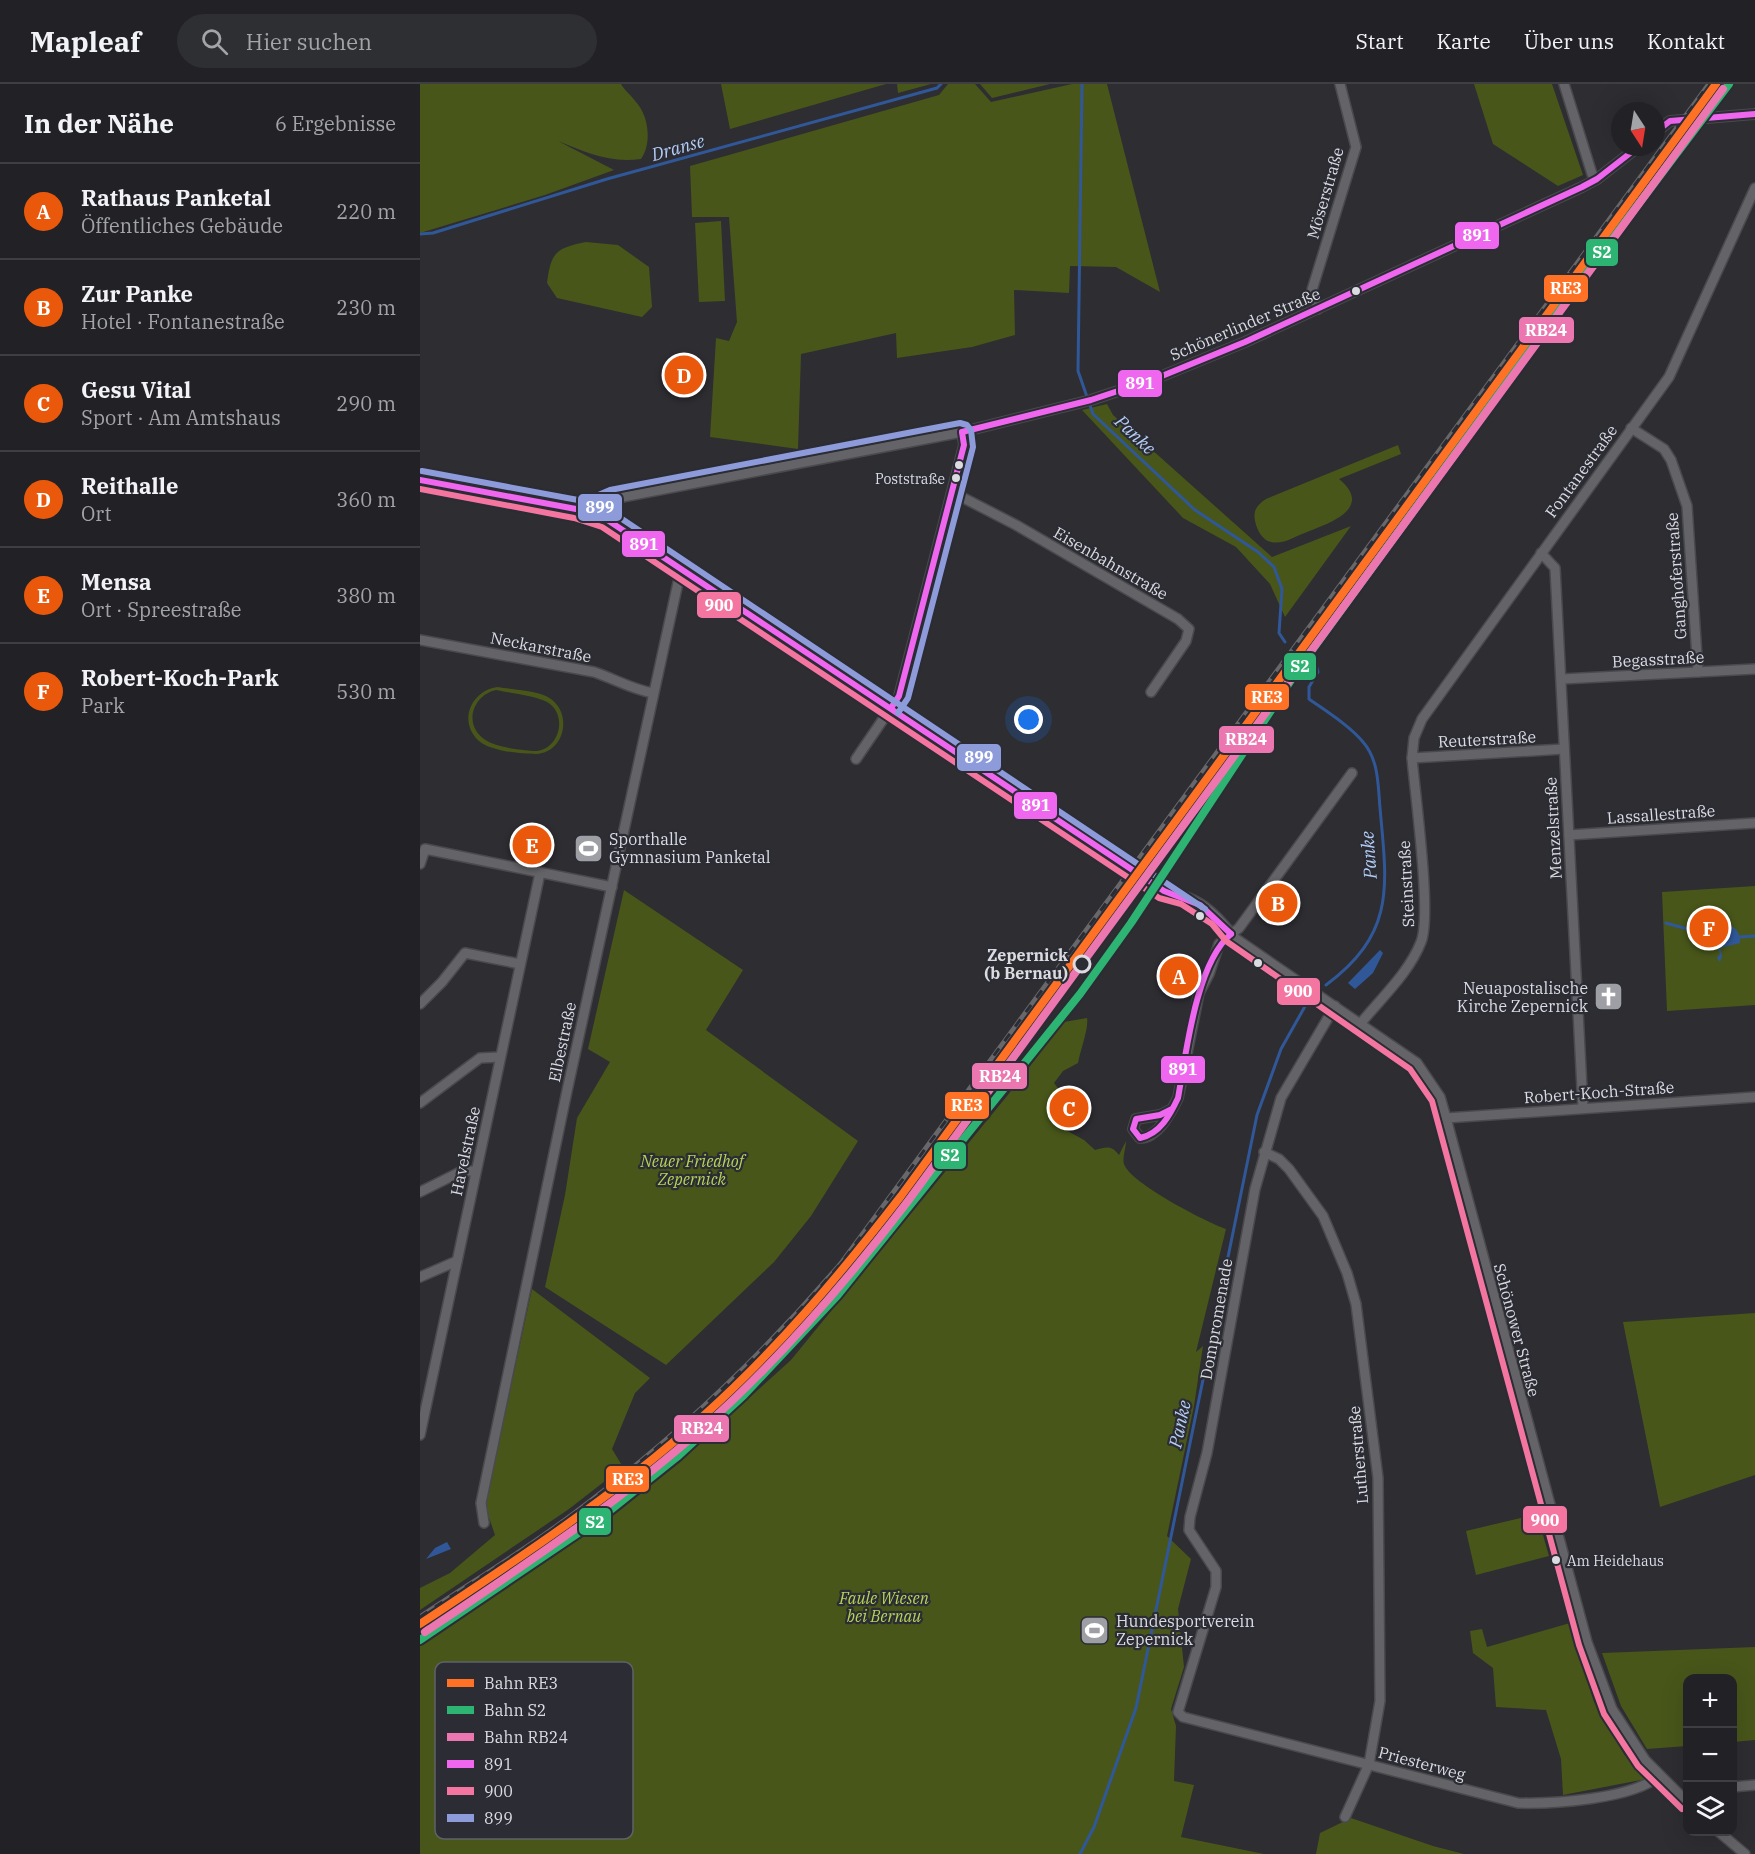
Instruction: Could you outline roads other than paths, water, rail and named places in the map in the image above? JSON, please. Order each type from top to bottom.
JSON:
[{"type":"street","name":"Möserstraße","points":[[1318,309],[1312,290],[1356,147],[1340,84]]},
{"type":"street","points":[[1564,84],[1591,171],[1597,179]]},
{"type":"street","points":[[1665,125],[1670,121],[1755,114]]},
{"type":"street","name":"Schönerlinder Straße","points":[[596,514],[602,503],[612,499],[962,432],[1088,401],[1157,378],[1318,309],[1597,179],[1626,156]]},
{"type":"street","name":"Fontanestraße","points":[[1412,758],[1414,738],[1431,704],[1669,377],[1755,188]]},
{"type":"street","name":"Ganghoferstraße","points":[[1632,428],[1664,449],[1671,460],[1687,506],[1698,672]]},
{"type":"street","points":[[856,759],[899,696],[964,445],[962,432]]},
{"type":"street","name":"Schönower Straße","points":[[420,480],[596,514],[1172,895],[1212,924],[1231,934],[1417,1063],[1440,1097],[1587,1642],[1612,1708],[1645,1760],[1683,1797]]},
{"type":"street","name":"Eisenbahnstraße","points":[[952,492],[1016,525],[1178,619],[1189,628],[1186,641],[1151,692]]},
{"type":"street","name":"Menzelstraße","points":[[1541,553],[1555,568],[1583,1108]]},
{"type":"street","name":"Elbestraße","points":[[484,1523],[481,1503],[681,569]]},
{"type":"street","name":"Neckarstraße","points":[[420,640],[594,672],[632,689],[653,693]]},
{"type":"street","name":"Begasstraße","points":[[1562,679],[1755,669]]},
{"type":"street","name":"Reuterstraße","points":[[1412,758],[1564,749]]},
{"type":"street","name":"Steinstraße","points":[[1361,1023],[1413,958],[1423,939],[1424,894],[1412,758]]},
{"type":"street","points":[[1172,1109],[1178,1098],[1196,1003],[1219,944],[1239,928],[1352,773]]},
{"type":"street","name":"Lassallestraße","points":[[1569,835],[1755,823]]},
{"type":"street","points":[[420,864],[425,849],[612,887]]},
{"type":"street","name":"Havelstraße","points":[[420,1436],[540,873]]},
{"type":"street","points":[[420,1004],[442,982],[465,953],[520,964]]},
{"type":"street","name":"Dompromenade","points":[[1178,1712],[1216,1587],[1216,1571],[1189,1530],[1190,1517],[1207,1453],[1251,1209],[1264,1152],[1281,1098],[1335,1006]]},
{"type":"street","points":[[420,1103],[480,1058],[500,1057]]},
{"type":"street","name":"Robert-Koch-Straße","points":[[1446,1118],[1755,1097]]},
{"type":"street","name":"Lutherstraße","points":[[1264,1152],[1279,1159],[1289,1169],[1323,1216],[1339,1251],[1356,1304],[1378,1478],[1380,1701],[1369,1764],[1345,1817]]},
{"type":"street","points":[[420,1192],[462,1171],[475,1172]]},
{"type":"street","points":[[420,1277],[457,1261]]},
{"type":"street","name":"Priesterweg","points":[[1178,1712],[1183,1717],[1518,1803],[1557,1804],[1583,1800],[1646,1786],[1659,1776]]},
{"type":"street","points":[[1737,1787],[1755,1785]]},
{"type":"street","points":[[1724,1836],[1745,1854]]},
{"type":"water","points":[[1718,922],[1734,928],[1740,938],[1740,943],[1720,948],[1722,956],[1720,962],[1717,958],[1720,954],[1718,948],[1702,948],[1684,928]]},
{"type":"water","points":[[1380,950],[1383,953],[1373,973],[1355,989],[1348,983]]},
{"type":"water","points":[[447,1542],[451,1549],[426,1559],[435,1548]]},
{"type":"waterway","name":"Dranse","points":[[420,234],[433,233],[607,179],[937,88],[941,84]]},
{"type":"waterway","name":"Panke","points":[[1082,84],[1078,371],[1093,414],[1195,510],[1258,552],[1274,567],[1282,589],[1279,633],[1285,642]]},
{"type":"waterway","name":"Panke","points":[[1316,664],[1318,672],[1309,687],[1309,699],[1351,730],[1368,749],[1375,765],[1384,861],[1382,906],[1376,927],[1349,966],[1326,985]]},
{"type":"waterway","points":[[1666,923],[1684,928]]},
{"type":"waterway","points":[[1740,937],[1755,936]]},
{"type":"waterway","name":"Panke","points":[[1080,1854],[1094,1827],[1136,1708],[1257,1115],[1281,1049],[1308,1001]]},
{"type":"railway","points":[[420,1617],[551,1530],[660,1445],[755,1357],[842,1262],[1709,84]]},
{"type":"rail line","name":"RE3","points":[[420,1624],[564,1526],[668,1447],[755,1366],[855,1255],[901,1196],[1716,84]]},
{"type":"rail line","name":"S2","points":[[420,1640],[602,1517],[677,1457],[744,1395],[837,1296],[1080,994],[1131,923],[1299,668],[1594,263],[1729,84]]},
{"type":"rail line","name":"RB24","points":[[425,1632],[570,1533],[674,1453],[761,1372],[837,1289],[908,1201],[1723,89]]},
{"type":"place","name":"Reithalle","points":[[684,375]]},
{"type":"place","name":"Poststraße","points":[[956,478]]},
{"type":"place","name":"Mensa","points":[[532,845]]},
{"type":"place","name":"Sporthalle Gymnasium Panketal","points":[[588,848]]},
{"type":"place","name":"Zur Panke","points":[[1278,903]]},
{"type":"place","name":"Robert-Koch-Park","points":[[1709,928]]},
{"type":"place","name":"Zepernick (b Bernau)","points":[[1082,964]]},
{"type":"place","name":"Rathaus Panketal","points":[[1179,976]]},
{"type":"place","name":"Neuapostalische Kirche Zepernick","points":[[1609,997]]},
{"type":"place","name":"Gesu Vital","points":[[1069,1108]]},
{"type":"place","name":"Am Heidehaus","points":[[1556,1560]]},
{"type":"place","name":"Hundesportverein Zepernick","points":[[1095,1630]]},
{"type":"park label","name":"Neuer Friedhof Zepernick","points":[[692,1170]]},
{"type":"park label","name":"Faule Wiesen bei Bernau","points":[[884,1607]]}]
